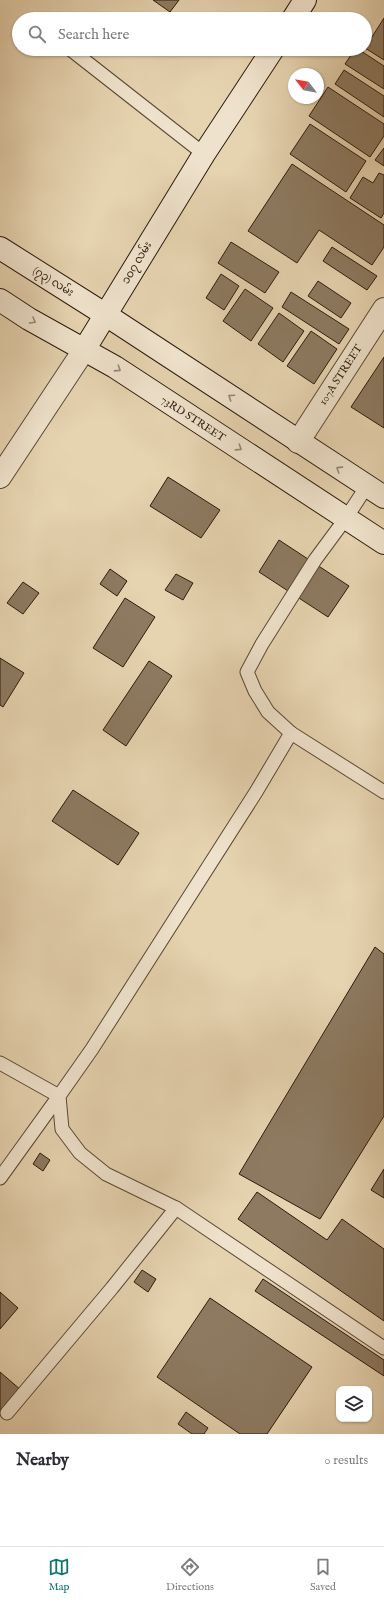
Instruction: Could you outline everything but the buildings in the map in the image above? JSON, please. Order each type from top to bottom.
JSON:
[{"type":"main road","points":[[297,12],[305,0]]},
{"type":"main road","name":"၁၀၇ လမ်း","points":[[0,476],[84,350],[204,154],[268,56]]},
{"type":"main road","name":"(၇၃) လမ်း","points":[[0,248],[106,315]]},
{"type":"main road","name":"73RD STREET","points":[[0,300],[29,319],[115,367],[384,543]]},
{"type":"main road","name":"107A STREET","points":[[298,442],[384,309]]},
{"type":"main road","points":[[106,315],[376,492]]},
{"type":"lane","points":[[79,56],[204,154]]},
{"type":"lane","points":[[376,492],[346,518],[311,566],[262,644],[247,672],[255,692],[268,712],[291,733],[384,792]]},
{"type":"lane","points":[[0,1178],[92,1049],[263,780],[291,733]]},
{"type":"lane","points":[[0,1062],[59,1096]]},
{"type":"lane","points":[[59,1096],[62,1129],[80,1153],[106,1174],[176,1208],[384,1348]]},
{"type":"lane","points":[[7,1413],[112,1288],[176,1208]]}]
